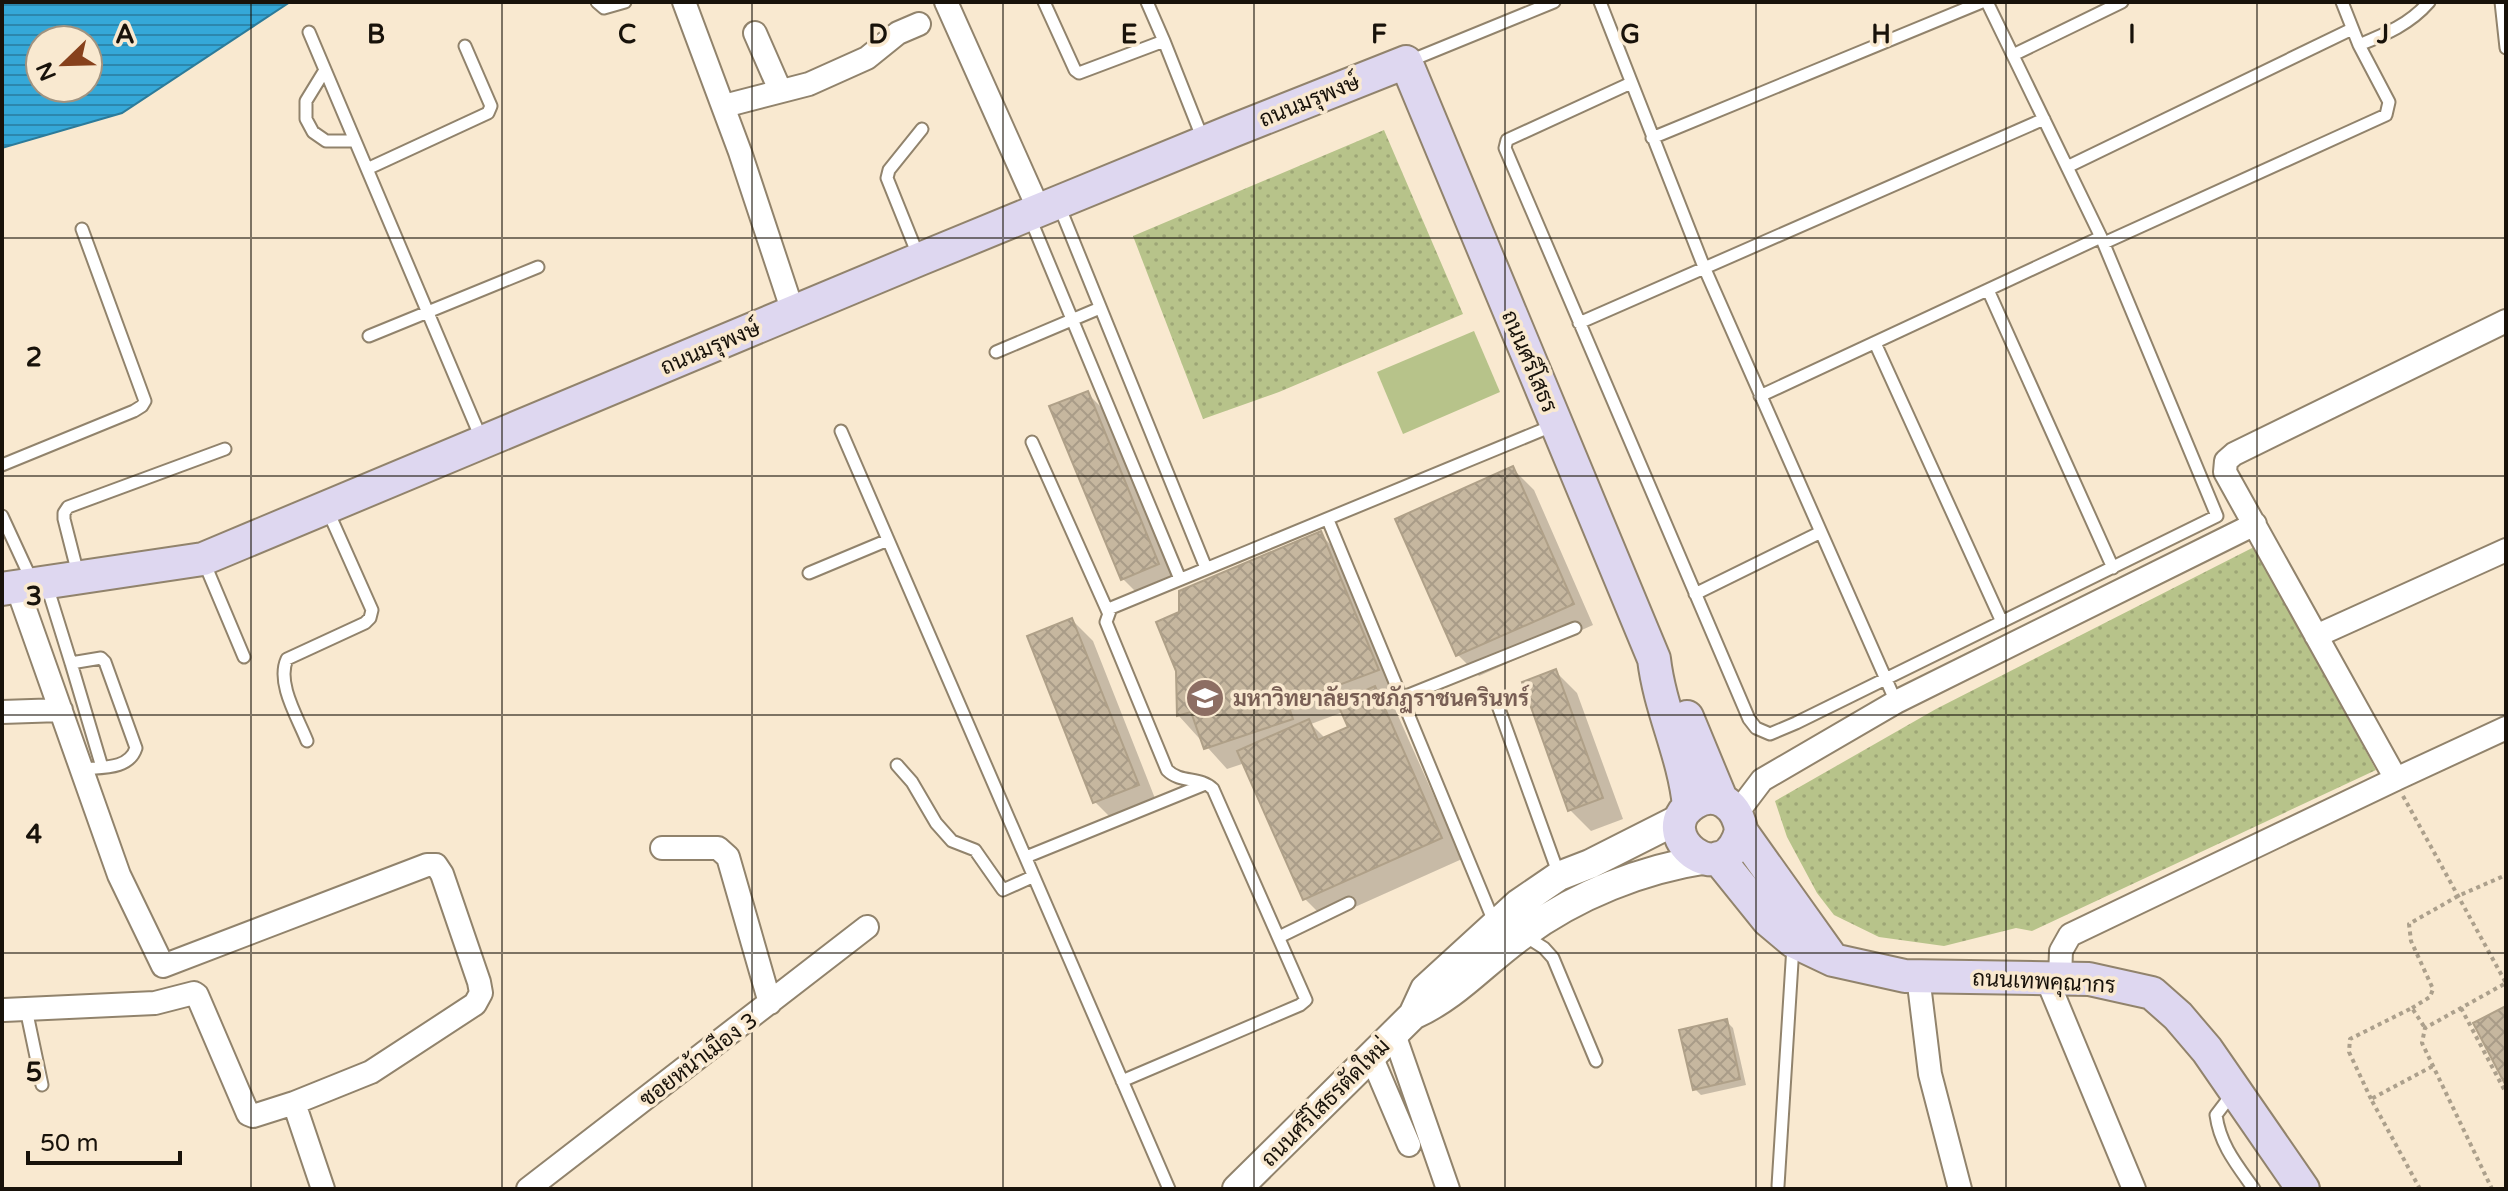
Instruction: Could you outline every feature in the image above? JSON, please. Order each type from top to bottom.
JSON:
[{"type":"main road","name":"ถนนมรุพงษ์","points":[[25,586],[203,559],[920,259],[1406,62]]},
{"type":"main road","name":"ถนนศรีโสธร","points":[[1406,62],[1654,659],[1657,689],[1686,779],[1685,812]]},
{"type":"main road","name":"ถนนศรีโสธร","points":[[1654,659],[1675,682],[1733,814]]},
{"type":"main road","points":[[1733,814],[1734,849],[1713,859],[1688,850],[1679,830],[1685,812],[1699,800],[1710,797],[1733,814],[1833,960]]},
{"type":"main road","name":"ถนนเทพคุณากร","points":[[1713,859],[1768,920],[1793,941],[1833,960],[1905,976],[2053,978],[2121,984],[2152,993],[2178,1016],[2197,1039],[2303,1189]]},
{"type":"street","points":[[686,2],[793,312]]},
{"type":"street","points":[[946,2],[1042,209]]},
{"type":"street","points":[[724,106],[809,84],[867,58],[898,33],[919,24]]},
{"type":"street","points":[[755,33],[780,90]]},
{"type":"street","points":[[2395,780],[2225,472],[2226,461],[2234,454],[2506,321]]},
{"type":"street","points":[[1733,814],[1762,780],[1896,702],[2255,524]]},
{"type":"street","points":[[2316,636],[2506,550]]},
{"type":"street","points":[[25,586],[61,710],[92,768],[119,875],[177,999]]},
{"type":"street","points":[[2,712],[61,710]]},
{"type":"street","points":[[2134,1189],[2053,978],[2061,951],[2070,935],[2506,728]]},
{"type":"street","name":"ถนนศรีโสธรตัดใหม่","points":[[1403,1025],[1425,989],[1495,924],[1559,876],[1590,864],[1685,812]]},
{"type":"street","points":[[662,848],[718,848],[728,857],[770,1003]]},
{"type":"street","name":"ถนนศรีโสธรตัดใหม่","points":[[1237,1189],[1403,1025],[1439,1003],[1522,934],[1623,880],[1673,864],[1713,859]]},
{"type":"street","points":[[15,1010],[155,1003],[194,993],[200,998],[248,1114],[253,1116],[371,1072],[475,1004],[481,993],[442,874],[436,865],[427,865],[163,966]]},
{"type":"street","name":"ซอยหน้าเมือง 3","points":[[528,1189],[867,927]]},
{"type":"street","points":[[1918,976],[1930,1074],[1960,1189]]},
{"type":"street","points":[[1403,1025],[1448,1189]]},
{"type":"street","points":[[1371,1056],[1409,1145]]},
{"type":"street","points":[[294,1103],[323,1189]]},
{"type":"lane","points":[[597,2],[604,8],[625,2]]},
{"type":"lane","points":[[1044,2],[1079,73],[1164,41]]},
{"type":"lane","points":[[1147,2],[1204,142]]},
{"type":"lane","points":[[1406,62],[1554,2]]},
{"type":"lane","points":[[1600,2],[1704,267],[1896,702]]},
{"type":"lane","points":[[1631,83],[1507,140],[1505,148],[1749,719],[1763,732],[1770,734],[1796,723],[2217,516],[2103,240],[1984,2],[1652,138]]},
{"type":"lane","points":[[2013,55],[2122,2]]},
{"type":"lane","points":[[1760,396],[1988,290],[2386,115],[2389,102],[2359,45],[2342,2]]},
{"type":"lane","points":[[2359,45],[2400,27],[2420,13],[2429,2]]},
{"type":"lane","points":[[2501,2],[2506,48]]},
{"type":"lane","points":[[2067,167],[2352,29]]},
{"type":"lane","points":[[309,32],[483,442]]},
{"type":"lane","points":[[367,169],[488,113],[491,106],[465,46]]},
{"type":"lane","points":[[325,70],[306,101],[306,119],[313,132],[326,141],[355,141]]},
{"type":"lane","points":[[1579,323],[2044,119]]},
{"type":"lane","points":[[920,259],[887,178],[889,170],[922,129]]},
{"type":"lane","points":[[1042,209],[1100,308],[1206,568]]},
{"type":"lane","points":[[1042,209],[1072,320],[1180,579]]},
{"type":"lane","points":[[2,465],[134,411],[145,401],[82,229]]},
{"type":"lane","points":[[369,336],[538,267]]},
{"type":"lane","points":[[1988,290],[2113,568]]},
{"type":"lane","points":[[996,352],[1100,308]]},
{"type":"lane","points":[[1875,343],[2002,622]]},
{"type":"lane","points":[[1122,1081],[1306,1000],[1213,789],[1207,783],[1182,780],[1167,770],[1106,622],[1108,612],[1111,608],[1206,568],[1557,424]]},
{"type":"lane","points":[[841,431],[1169,1189]]},
{"type":"lane","points":[[1032,442],[1108,612]]},
{"type":"lane","points":[[79,579],[64,519],[68,507],[225,449]]},
{"type":"lane","points":[[307,741],[284,680],[283,667],[287,659],[365,623],[372,610],[327,508]]},
{"type":"lane","points":[[2,516],[25,586],[71,663],[92,768],[128,761],[136,748],[105,662],[94,658],[71,663]]},
{"type":"lane","points":[[1328,520],[1495,924]]},
{"type":"lane","points":[[1695,594],[1821,532]]},
{"type":"lane","points":[[809,573],[888,540]]},
{"type":"lane","points":[[203,559],[244,657]]},
{"type":"lane","points":[[1401,698],[1575,628]]},
{"type":"lane","points":[[1497,703],[1559,876]]},
{"type":"lane","points":[[897,765],[912,782],[936,823],[952,841],[975,850],[1003,890],[1032,877]]},
{"type":"lane","points":[[1026,857],[1207,783]]},
{"type":"lane","points":[[1279,937],[1349,903]]},
{"type":"lane","points":[[1522,934],[1553,958],[1596,1061]]},
{"type":"lane","points":[[1778,1186],[1793,941]]},
{"type":"lane","points":[[15,1010],[42,1085]]},
{"type":"lane","points":[[2234,1091],[2216,1115],[2218,1130],[2225,1148],[2254,1189]]},
{"type":"path","points":[[2395,780],[2506,983],[2425,1028]]},
{"type":"path","points":[[2420,1189],[2349,1052],[2350,1039],[2430,997],[2433,989],[2411,941],[2409,924],[2458,896],[2506,875]]},
{"type":"path","points":[[2412,1008],[2425,1028],[2422,1043],[2492,1189]]},
{"type":"path","points":[[2461,1008],[2506,1093]]},
{"type":"path","points":[[2371,1099],[2433,1066]]},
{"type":"green space","points":[[1384,130],[1463,314],[1279,392],[1203,419],[1133,236]]},
{"type":"green space","points":[[1474,331],[1500,392],[1403,434],[1377,372]]},
{"type":"green space","points":[[2256,546],[2376,770],[2032,931],[2016,928],[1944,946],[1879,937],[1834,915],[1817,893],[1787,837],[1775,801],[1936,709]]},
{"type":"water","points":[[2,2],[290,2],[122,113],[2,148]]},
{"type":"building","points":[[1088,391],[1159,564],[1121,580],[1049,406]]},
{"type":"building","points":[[1513,466],[1574,604],[1456,656],[1395,519]]},
{"type":"building","points":[[1321,531],[1379,670],[1288,704],[1293,719],[1204,749],[1191,712],[1177,716],[1176,671],[1156,622],[1179,612],[1179,591]]},
{"type":"building","points":[[1072,618],[1139,785],[1093,803],[1027,636]]},
{"type":"building","points":[[1556,669],[1603,798],[1568,811],[1522,682]]},
{"type":"building","points":[[1375,686],[1442,838],[1303,900],[1237,751],[1309,719],[1318,740],[1348,727],[1337,703]]},
{"type":"building","points":[[2506,1006],[2506,1086],[2473,1023]]},
{"type":"building","points":[[1727,1019],[1740,1079],[1693,1090],[1679,1030]]},
{"type":"place","name":"มหาวิทยาลัยราชภัฏราชนครินทร์","points":[[1205,698]]}]
